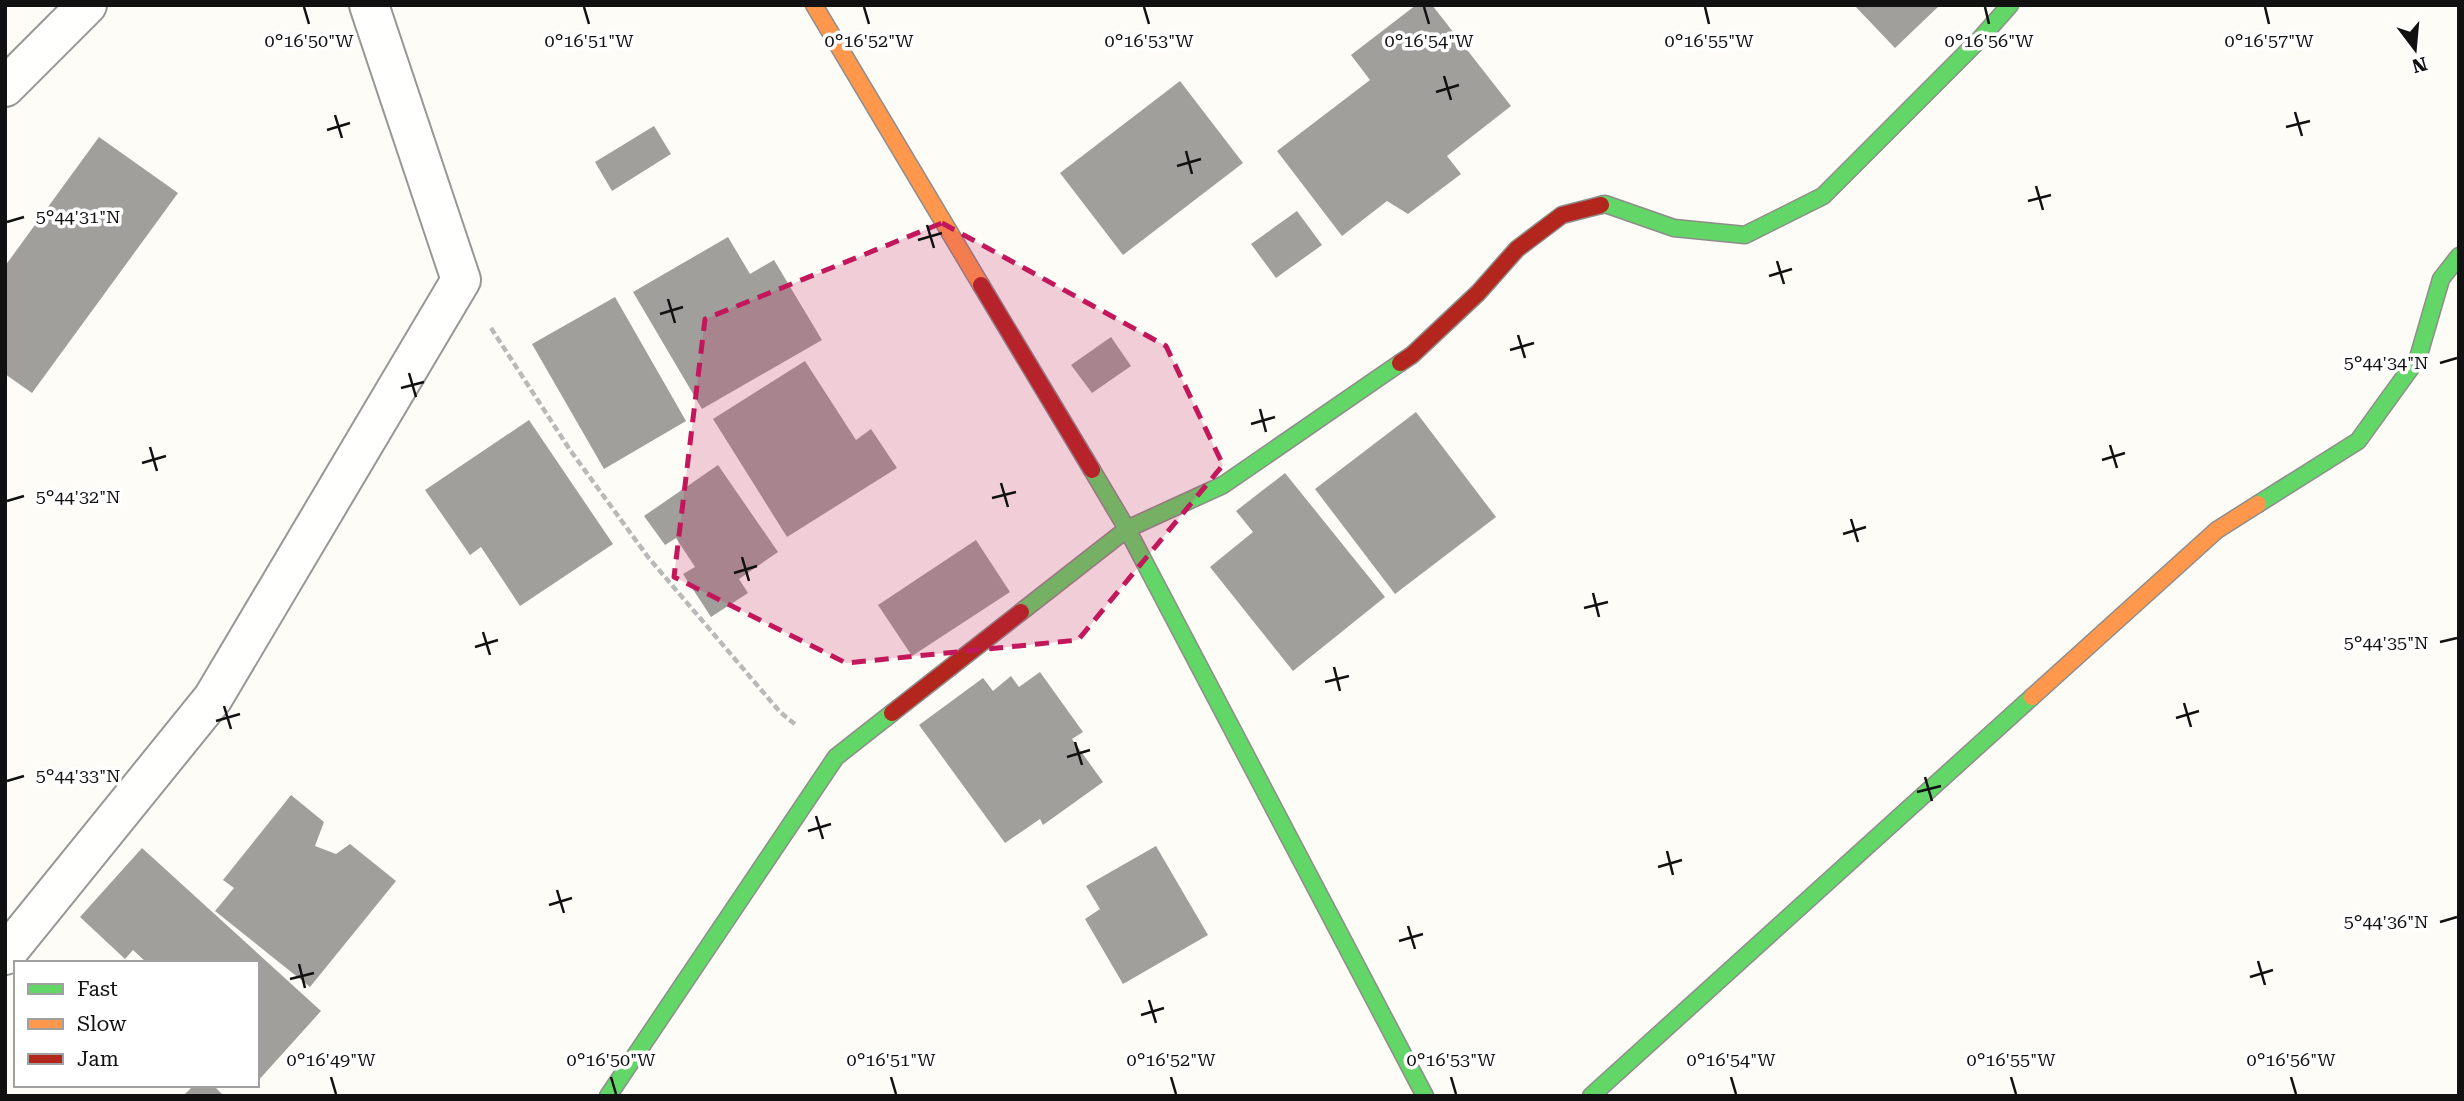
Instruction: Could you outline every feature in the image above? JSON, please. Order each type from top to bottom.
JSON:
[{"type":"street","points":[[5,87],[87,5]]},
{"type":"street","points":[[5,955],[213,698],[461,280],[369,5]]},
{"type":"street","points":[[814,5],[1127,529],[1425,1096]]},
{"type":"street","points":[[608,1096],[836,757],[1127,529],[1223,485],[1412,355],[1478,293],[1517,249],[1562,215],[1605,204],[1674,228],[1745,235],[1823,196],[1969,50],[2010,5]]},
{"type":"street","points":[[1591,1096],[2217,530],[2358,441],[2418,358],[2441,279],[2459,256]]},
{"type":"path","points":[[461,280],[570,450],[648,557],[780,712],[836,757]]},
{"type":"highlighted area","points":[[942,223],[1166,346],[1223,465],[1078,640],[846,663],[674,577],[705,319]]},
{"type":"building","points":[[1416,5],[1432,5],[1511,106],[1447,156],[1461,174],[1408,214],[1387,201],[1342,236],[1277,151],[1370,80],[1351,55]]},
{"type":"building","points":[[1854,5],[1940,5],[1895,48]]},
{"type":"building","points":[[1180,81],[1243,163],[1123,255],[1060,173]]},
{"type":"building","points":[[654,126],[671,154],[612,191],[595,162]]},
{"type":"building","points":[[99,137],[178,193],[32,393],[5,374],[5,266]]},
{"type":"building","points":[[1297,211],[1322,245],[1276,278],[1251,244]]},
{"type":"building","points":[[728,237],[750,274],[774,260],[822,340],[702,409],[633,292]]},
{"type":"building","points":[[615,297],[686,421],[604,469],[532,344]]},
{"type":"building","points":[[1111,337],[1131,366],[1092,393],[1071,365]]},
{"type":"building","points":[[805,361],[856,440],[871,429],[897,468],[787,537],[713,419]]},
{"type":"building","points":[[1416,412],[1496,517],[1395,594],[1315,489]]},
{"type":"building","points":[[529,420],[613,544],[520,606],[481,547],[470,555],[425,490]]},
{"type":"building","points":[[718,465],[778,552],[739,579],[748,593],[711,617],[683,574],[695,567],[676,538],[665,545],[644,516]]},
{"type":"building","points":[[1285,473],[1385,597],[1293,671],[1210,567],[1253,532],[1236,511]]},
{"type":"building","points":[[976,540],[1010,592],[912,656],[878,605]]},
{"type":"building","points":[[1040,672],[1083,732],[1072,739],[1103,782],[1043,825],[1040,819],[1005,843],[919,725],[983,678],[993,691],[1011,676],[1019,687]]},
{"type":"building","points":[[291,795],[324,822],[315,846],[336,854],[350,844],[396,881],[310,987],[215,911],[234,888],[223,880]]},
{"type":"building","points":[[1156,846],[1208,935],[1123,984],[1085,919],[1100,909],[1086,886]]},
{"type":"building","points":[[142,848],[321,1011],[259,1080],[259,961],[145,961],[133,950],[125,959],[80,917]]},
{"type":"building","points":[[192,1087],[215,1087],[224,1096],[183,1096]]},
{"type":"traffic: fast","points":[[1601,205],[1605,204],[1674,228],[1745,235],[1823,196],[1979,40],[2010,5]]},
{"type":"traffic: fast","points":[[2258,504],[2358,441],[2418,358],[2441,279],[2459,256]]},
{"type":"traffic: fast","points":[[1021,612],[1127,529],[1223,485],[1400,363]]},
{"type":"traffic: fast","points":[[1092,470],[1127,529],[1425,1096]]},
{"type":"traffic: fast","points":[[1591,1096],[2032,697]]},
{"type":"traffic: fast","points":[[608,1096],[836,757],[892,713]]},
{"type":"traffic: slow","points":[[814,5],[981,285]]},
{"type":"traffic: slow","points":[[2032,697],[2217,530],[2258,504]]},
{"type":"traffic: jam","points":[[1400,363],[1478,293],[1517,249],[1562,215],[1601,205]]},
{"type":"traffic: jam","points":[[981,285],[1092,470]]},
{"type":"traffic: jam","points":[[892,713],[1021,612]]}]
